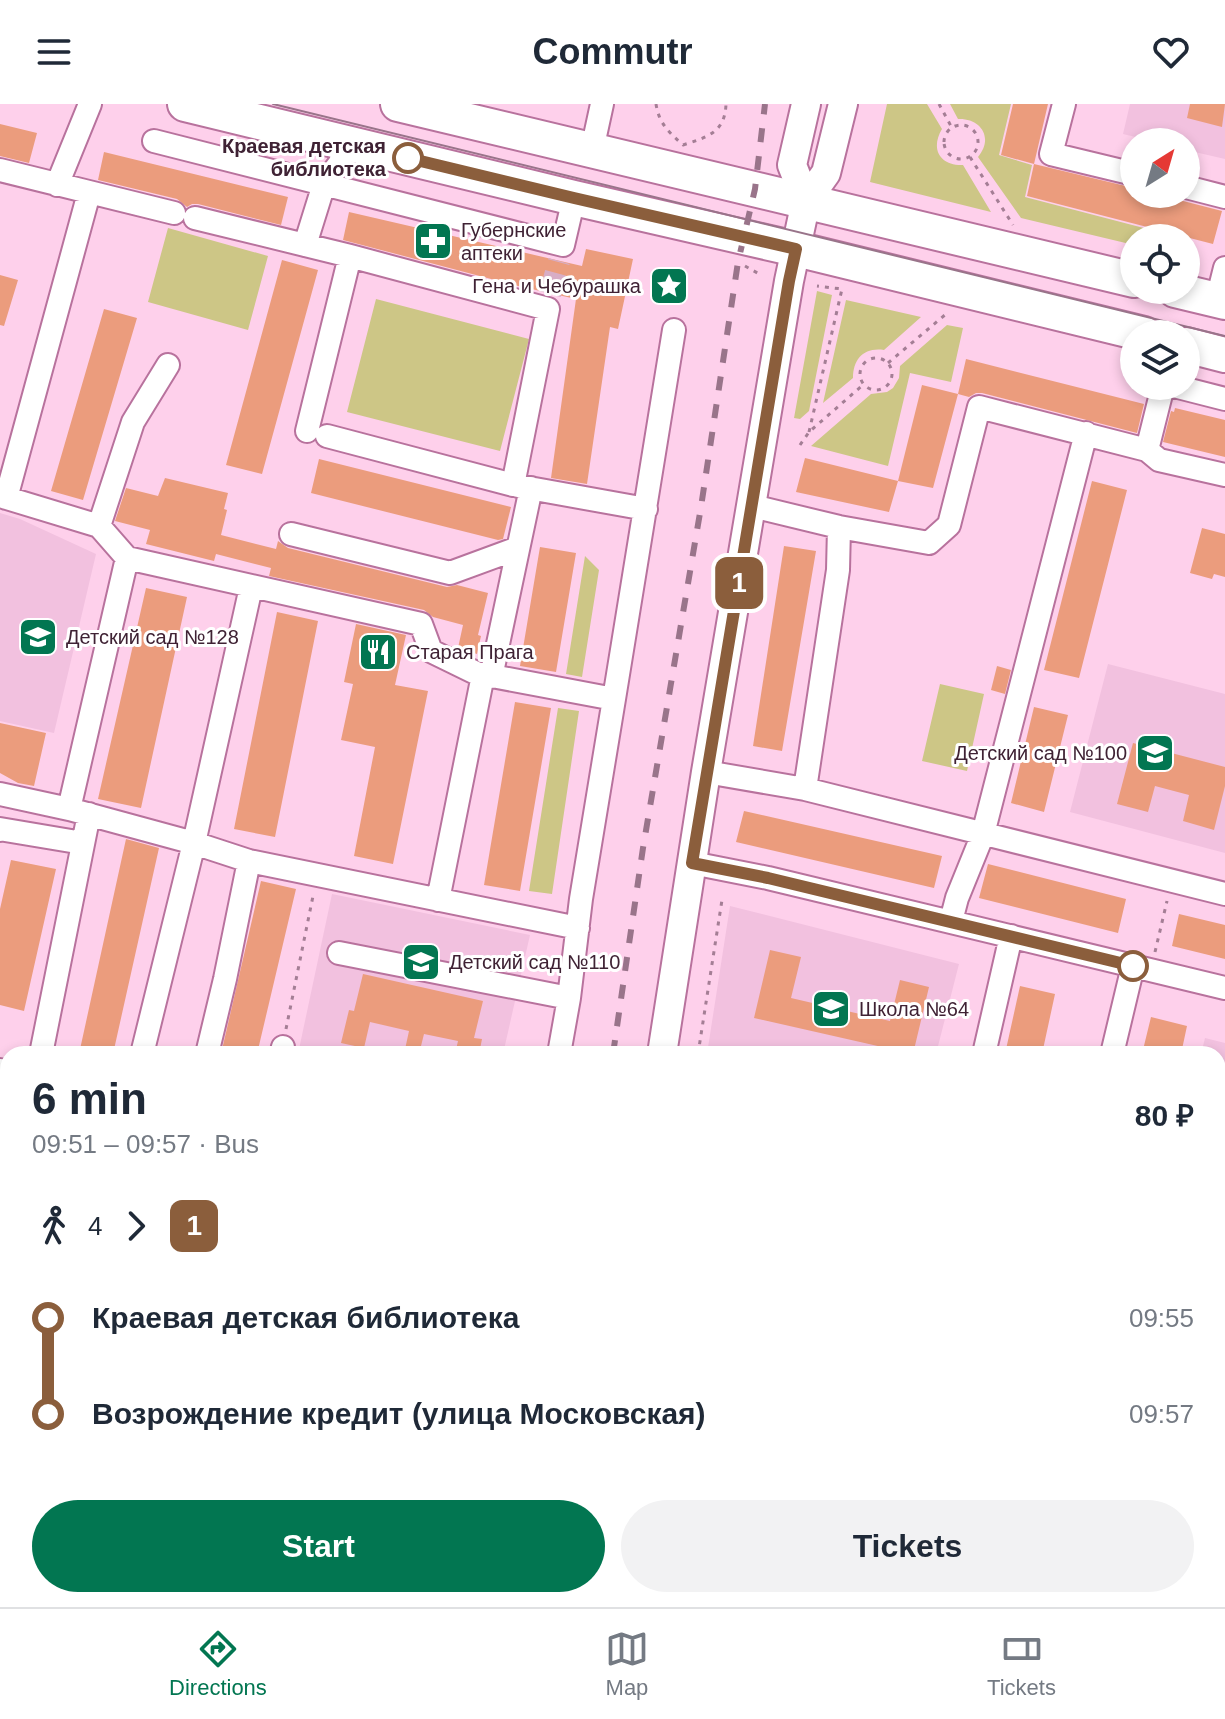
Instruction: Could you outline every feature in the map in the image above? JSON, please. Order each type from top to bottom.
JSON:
[{"type":"highway","points":[[185,104],[1120,328]]},
{"type":"highway","points":[[398,104],[1120,277]]},
{"type":"highway","points":[[1200,290],[1222,290]]},
{"type":"highway","points":[[1200,349],[1225,355]]},
{"type":"main road","points":[[806,104],[792,165],[806,201]]},
{"type":"main road","points":[[663,1046],[706,772],[787,296],[806,201],[826,173],[843,104]]},
{"type":"street","points":[[57,185],[90,104]]},
{"type":"street","points":[[592,150],[602,104]]},
{"type":"street","points":[[1064,104],[1051,154],[1120,171]]},
{"type":"street","points":[[154,141],[324,184],[561,253],[574,198]]},
{"type":"street","points":[[305,245],[324,184],[340,163],[346,142]]},
{"type":"street","points":[[0,170],[350,256],[549,301],[522,487],[518,548],[438,900]]},
{"type":"street","points":[[1200,191],[1225,197]]},
{"type":"street","points":[[89,193],[3,497],[99,526],[127,558],[421,624],[431,651],[487,676],[614,699]]},
{"type":"street","points":[[350,256],[317,433],[522,487],[646,509]]},
{"type":"street","points":[[560,1046],[581,899],[674,330]]},
{"type":"street","points":[[99,526],[133,422],[168,365]]},
{"type":"street","points":[[1200,393],[1225,399]]},
{"type":"street","points":[[1147,450],[1160,400]]},
{"type":"street","points":[[752,506],[839,527],[929,543],[949,525],[979,407],[1086,433],[1147,450],[1159,460],[1225,475]]},
{"type":"street","points":[[951,921],[983,834],[1086,433]]},
{"type":"street","points":[[805,789],[838,570],[839,527]]},
{"type":"street","points":[[291,534],[450,573],[518,548]]},
{"type":"street","points":[[43,1046],[83,843],[79,812],[127,558]]},
{"type":"street","points":[[144,1046],[194,843],[251,587]]},
{"type":"street","points":[[706,772],[805,789],[1225,894]]},
{"type":"street","points":[[0,794],[79,812],[249,861],[578,928]]},
{"type":"street","points":[[0,830],[83,843]]},
{"type":"street","points":[[209,1046],[249,861]]},
{"type":"street","points":[[692,863],[768,878],[1225,988]]},
{"type":"street","points":[[986,1046],[1011,936]]},
{"type":"street","points":[[339,953],[569,998]]},
{"type":"street","points":[[1115,1046],[1142,968]]},
{"type":"path","points":[[656,104],[664,127],[683,145],[717,130],[724,120],[726,104]]},
{"type":"path","points":[[939,104],[952,128]]},
{"type":"path","points":[[965,126],[975,134],[977,146],[970,157],[957,159],[947,151],[945,138],[952,128],[965,126]]},
{"type":"path","points":[[970,157],[1014,227]]},
{"type":"path","points":[[738,262],[761,275]]},
{"type":"path","points":[[809,432],[842,289],[817,286]]},
{"type":"path","points":[[888,363],[947,314]]},
{"type":"path","points":[[880,358],[888,363],[892,373],[884,387],[874,389],[861,380],[860,370],[865,362],[880,358]]},
{"type":"path","points":[[800,445],[809,432],[864,384]]},
{"type":"path","points":[[283,1046],[317,876]]},
{"type":"path","points":[[1142,968],[1172,882]]},
{"type":"path","points":[[699,1046],[722,900]]},
{"type":"shaded area","points":[[887,104],[927,104],[942,129],[937,143],[939,155],[948,163],[963,165],[991,212],[870,182]]},
{"type":"shaded area","points":[[950,104],[1011,104],[999,155],[1032,165],[1025,197],[1128,224],[1120,224],[1120,242],[1021,218],[978,157],[985,143],[983,130],[973,122],[958,119]]},
{"type":"shaded area","points":[[1130,104],[1225,104],[1225,159],[1200,153],[1200,128],[1124,128]]},
{"type":"shaded area","points":[[168,228],[268,256],[248,330],[148,302]]},
{"type":"shaded area","points":[[817,291],[832,295],[809,411],[800,419],[794,418]]},
{"type":"shaded area","points":[[376,299],[529,339],[500,451],[347,412]]},
{"type":"shaded area","points":[[846,300],[921,317],[884,350],[871,350],[861,356],[855,365],[853,378],[823,403]]},
{"type":"shaded area","points":[[947,325],[963,328],[951,382],[910,373],[888,466],[811,446],[871,394],[893,388],[899,378],[900,366]]},
{"type":"shaded area","name":"Детский сад №128","points":[[0,513],[96,554],[54,733],[0,721]]},
{"type":"shaded area","points":[[585,556],[599,570],[582,677],[566,674]]},
{"type":"shaded area","name":"Детский сад №100","points":[[1108,664],[1225,694],[1225,853],[1070,812]]},
{"type":"shaded area","points":[[940,684],[984,694],[967,771],[922,761]]},
{"type":"shaded area","points":[[558,708],[579,711],[552,894],[529,891]]},
{"type":"shaded area","name":"Детский сад №110","points":[[332,894],[530,935],[505,1046],[300,1046]]},
{"type":"shaded area","name":"Школа №64","points":[[730,906],[959,964],[938,1046],[708,1046]]},
{"type":"shaded area","points":[[1205,1038],[1225,1043],[1225,1046],[1203,1046]]},
{"type":"building","points":[[1013,104],[1048,104],[1034,164],[1001,155]]},
{"type":"building","points":[[1190,104],[1225,104],[1222,127],[1187,118]]},
{"type":"building","points":[[0,124],[37,133],[29,163],[0,156]]},
{"type":"building","points":[[104,152],[288,197],[281,225],[198,204],[187,207],[177,199],[98,180]]},
{"type":"building","points":[[1034,164],[1120,185],[1120,208],[1200,208],[1200,205],[1222,211],[1213,244],[1200,241],[1200,224],[1136,224],[1027,196]]},
{"type":"building","points":[[349,212],[582,266],[586,249],[633,259],[618,329],[610,327],[587,484],[551,478],[576,299],[343,240]]},
{"type":"building","points":[[282,260],[318,270],[262,474],[226,465]]},
{"type":"building","points":[[0,275],[18,280],[4,326],[0,325]]},
{"type":"building","points":[[104,309],[137,318],[83,500],[51,491]]},
{"type":"building","points":[[966,359],[1144,404],[1137,433],[982,393],[969,397],[958,394]]},
{"type":"building","points":[[922,385],[958,394],[933,488],[898,481]]},
{"type":"building","points":[[1175,408],[1225,420],[1225,457],[1163,442],[1171,411],[1174,412]]},
{"type":"building","points":[[805,458],[898,481],[889,512],[796,492]]},
{"type":"building","points":[[319,459],[511,507],[503,539],[311,493]]},
{"type":"building","points":[[165,478],[228,493],[221,535],[276,549],[278,541],[288,548],[447,587],[457,585],[488,593],[477,654],[458,648],[463,625],[433,617],[424,610],[269,576],[271,568],[216,554],[214,561],[146,544],[150,530],[115,521],[126,488],[158,496]]},
{"type":"building","points":[[1092,481],[1127,490],[1079,678],[1044,670]]},
{"type":"building","points":[[1202,528],[1225,534],[1225,577],[1214,574],[1212,579],[1190,573]]},
{"type":"building","points":[[784,546],[816,551],[782,751],[753,746]]},
{"type":"building","points":[[540,547],[576,553],[556,672],[520,666]]},
{"type":"building","points":[[146,588],[187,597],[141,808],[98,799]]},
{"type":"building","points":[[277,612],[318,621],[275,837],[234,829]]},
{"type":"building","points":[[356,624],[406,635],[395,685],[428,691],[393,864],[354,856],[375,747],[341,740],[353,684],[344,682]]},
{"type":"building","points":[[997,666],[1011,670],[1005,694],[991,690]]},
{"type":"building","points":[[515,702],[551,708],[520,891],[484,885]]},
{"type":"building","points":[[1034,707],[1068,715],[1044,812],[1011,803]]},
{"type":"building","points":[[0,723],[46,733],[34,786],[18,783],[0,773]]},
{"type":"building","points":[[1133,743],[1225,767],[1225,786],[1214,830],[1183,821],[1189,795],[1155,786],[1148,812],[1117,804]]},
{"type":"building","points":[[744,811],[942,856],[934,888],[736,842]]},
{"type":"building","points":[[126,839],[159,848],[115,1046],[81,1046]]},
{"type":"building","points":[[11,860],[56,869],[24,1011],[0,1005],[0,909]]},
{"type":"building","points":[[988,864],[1126,899],[1118,933],[979,898]]},
{"type":"building","points":[[261,881],[296,889],[259,1046],[223,1046]]},
{"type":"building","points":[[1179,914],[1225,925],[1225,959],[1172,946]]},
{"type":"building","points":[[770,950],[801,957],[791,998],[890,1021],[900,980],[929,987],[915,1046],[878,1046],[754,1018]]},
{"type":"building","points":[[363,974],[483,1001],[474,1038],[482,1039],[481,1046],[457,1046],[458,1041],[424,1034],[421,1046],[406,1046],[409,1031],[370,1022],[364,1046],[341,1043],[349,1010],[354,1011]]},
{"type":"building","points":[[1020,986],[1055,994],[1044,1046],[1007,1046]]},
{"type":"building","points":[[1151,1017],[1187,1026],[1183,1046],[1144,1046]]},
{"type":"tunnel","points":[[550,294],[559,261]]},
{"type":"tram line","points":[[273,104],[1225,336]]},
{"type":"railway","points":[[614,1046],[643,848],[701,507],[738,262],[755,189],[765,104]]},
{"type":"bus line","name":"1","points":[[408,158],[796,249],[692,863],[768,878],[1133,966]]},
{"type":"place","name":"Краевая детская библиотека","points":[[408,158]]},
{"type":"place","name":"Губернские аптеки","points":[[433,241]]},
{"type":"place","name":"Гена и Чебурашка","points":[[669,286]]},
{"type":"place","name":"Детский сад №128","points":[[38,637]]},
{"type":"place","name":"Старая Прага","points":[[378,652]]},
{"type":"place","name":"Детский сад №100","points":[[1155,753]]},
{"type":"place","name":"Детский сад №110","points":[[421,962]]},
{"type":"place","name":"Школа №64","points":[[831,1009]]}]
